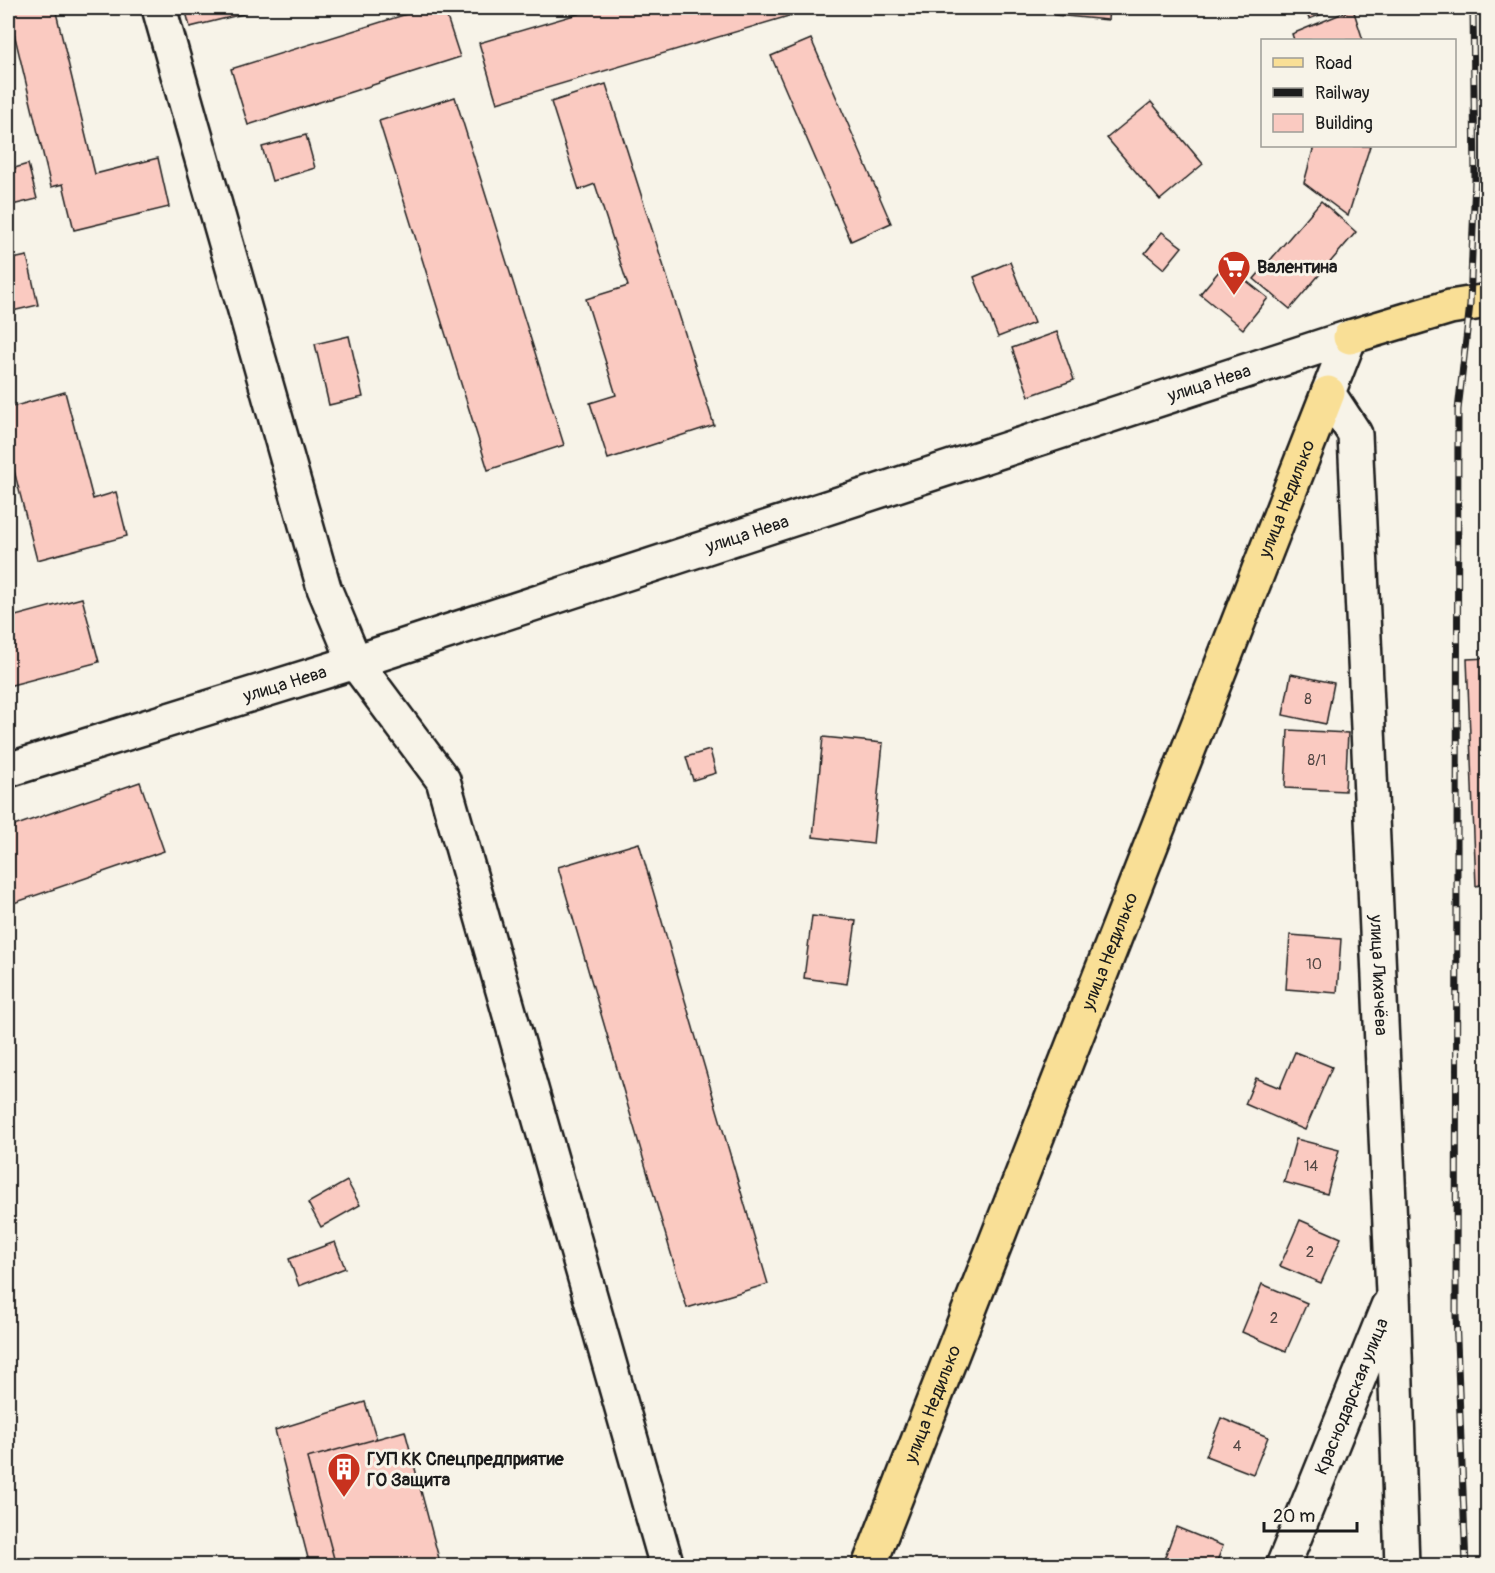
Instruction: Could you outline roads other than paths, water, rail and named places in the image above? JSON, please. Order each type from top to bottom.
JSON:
[{"type":"main road","name":"улица Нева","points":[[1350,337],[1450,307],[1488,301]]},
{"type":"main road","name":"улица Недилько","points":[[869,1566],[1328,393]]},
{"type":"street","points":[[159,8],[324,588],[355,662],[443,780],[668,1566]]},
{"type":"street","name":"улица Нева","points":[[8,770],[355,662],[1350,337]]},
{"type":"street","name":"улица Недилько","points":[[1328,393],[1350,337]]},
{"type":"street","name":"улица Лихачёва","points":[[1328,393],[1355,434],[1393,1293],[1402,1566]]},
{"type":"street","name":"Краснодарская улица","points":[[1283,1566],[1393,1293]]},
{"type":"railway","points":[[1466,1566],[1456,1315],[1458,410],[1470,304],[1475,179],[1473,8]]},
{"type":"place","name":"Валентина","points":[[1234,296]]},
{"type":"place","name":"ГУП КК Спецпредприятие ГО Защита","points":[[344,1498]]}]
